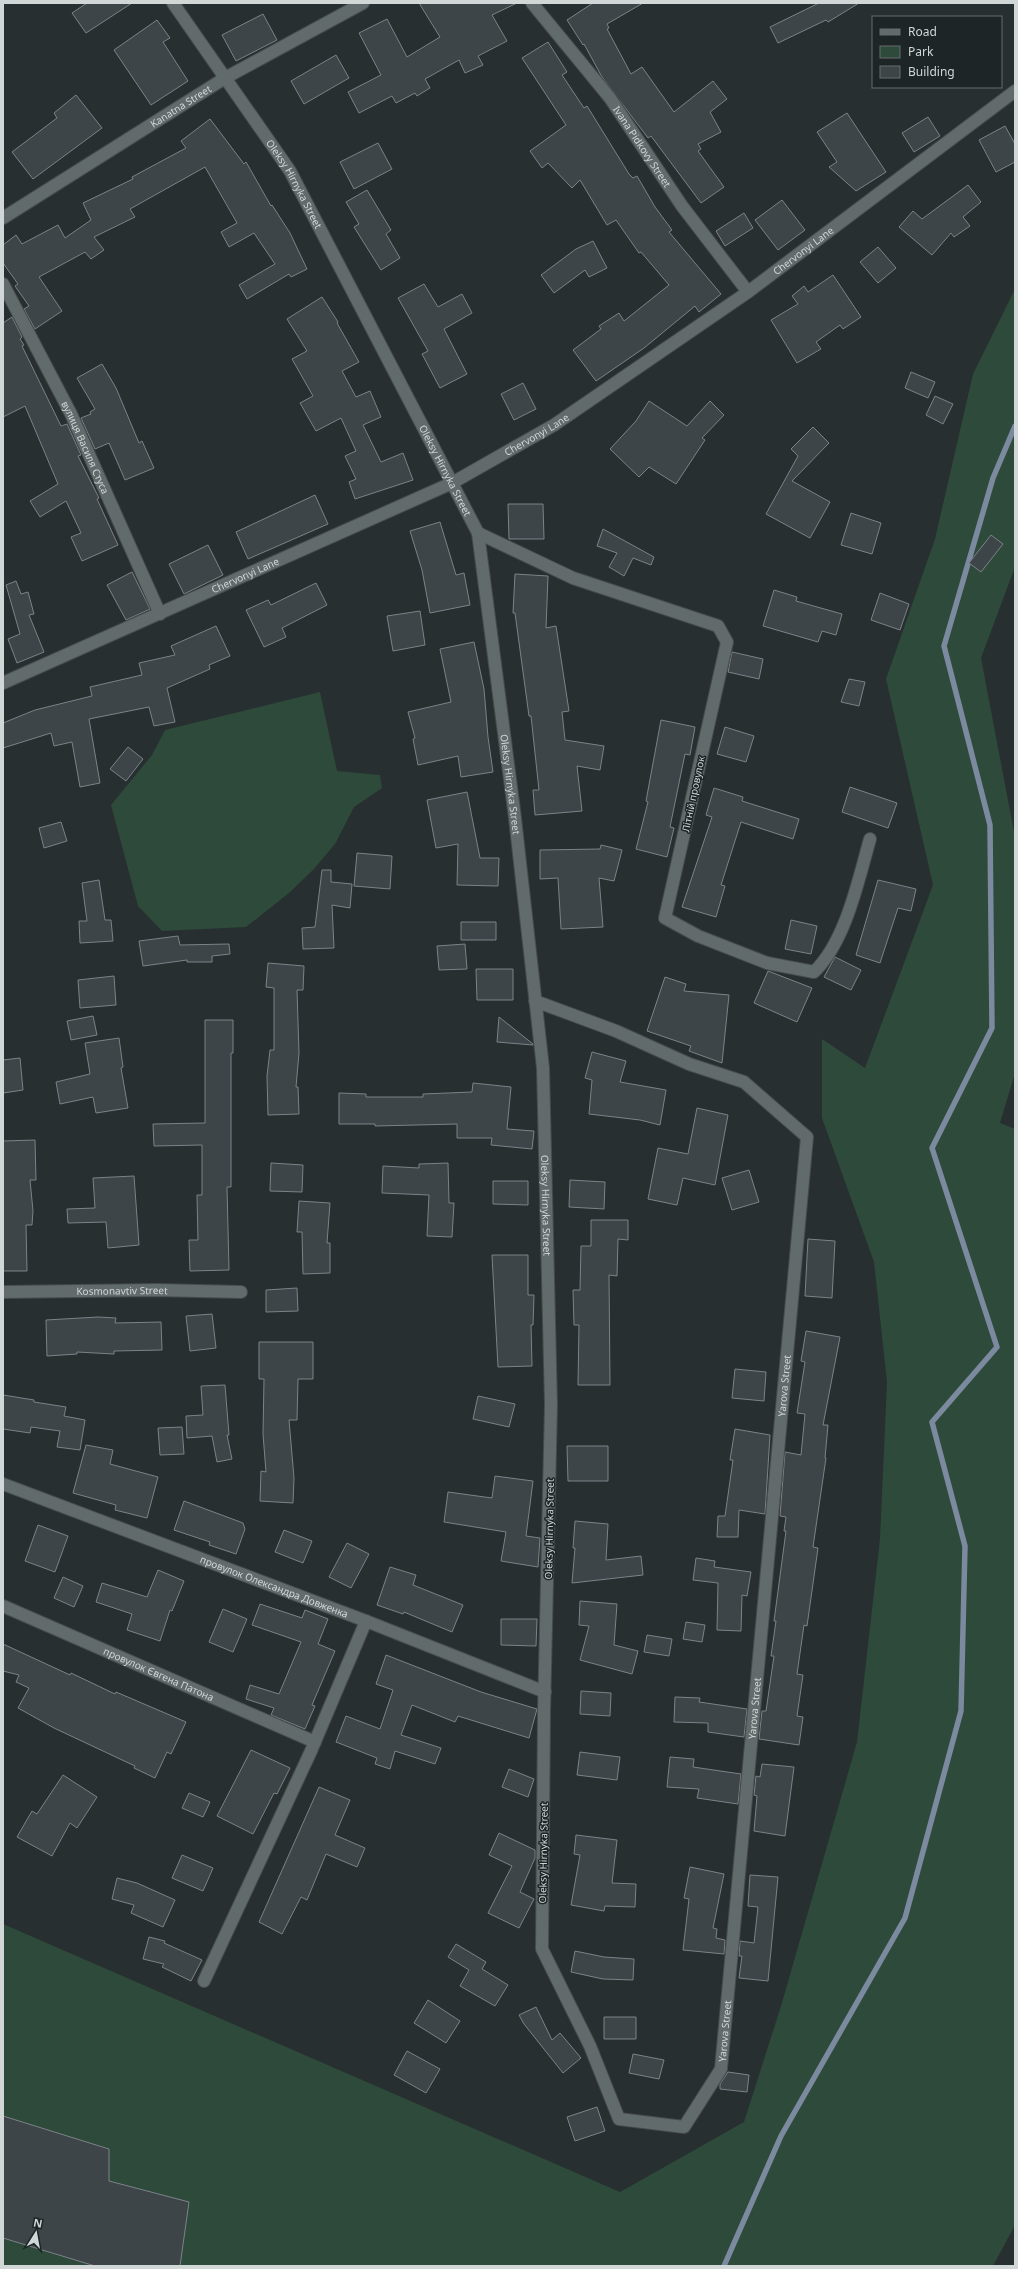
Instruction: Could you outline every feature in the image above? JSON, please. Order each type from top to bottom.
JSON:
[{"type":"street","name":"Oleksy Hirnyka Street","points":[[173,3],[290,172],[478,532],[515,818],[543,1068],[551,1405],[545,1692],[542,1949],[590,2046]]},
{"type":"street","name":"Kanatna Street","points":[[3,218],[225,78],[363,3]]},
{"type":"street","name":"Ivana Pidkovy Street","points":[[532,3],[610,98],[682,206],[748,292]]},
{"type":"street","name":"Chervonyi Lane","points":[[3,683],[452,482],[554,425],[748,292],[1015,91]]},
{"type":"street","name":"вулиця Василя Стуса","points":[[3,284],[71,414],[160,614]]},
{"type":"street","name":"Літній провулок","points":[[478,532],[573,578],[718,626],[726,642],[665,918],[698,936],[767,963],[814,972],[824,962],[854,896],[870,839]]},
{"type":"street","name":"Yarova Street","points":[[536,1000],[616,1031],[690,1064],[744,1082],[807,1137],[720,2069],[684,2127],[619,2119],[590,2046]]},
{"type":"street","name":"Kosmonavtiv Street","points":[[3,1292],[156,1290],[241,1292]]},
{"type":"street","name":"провулок Олександра Довженка","points":[[3,1484],[366,1621],[545,1692]]},
{"type":"street","name":"провулок Євгена Патона","points":[[3,1606],[315,1742]]},
{"type":"street","points":[[204,1981],[315,1742],[366,1621]]},
{"type":"green space","points":[[1015,289],[1015,567],[981,658],[1015,837],[1015,1073],[1000,1123],[1015,1129],[1015,2225],[993,2266],[3,2266],[3,1924],[620,2192],[744,2122],[781,2006],[857,1742],[880,1539],[887,1382],[874,1262],[822,1118],[822,1039],[865,1068],[933,885],[886,679],[935,539],[973,374]]},
{"type":"green space","points":[[320,692],[337,771],[380,775],[382,788],[354,807],[335,844],[313,870],[289,893],[246,927],[162,931],[138,906],[111,805],[152,755],[165,730]]},
{"type":"building","points":[[87,3],[132,3],[86,33],[72,13]]},
{"type":"building","points":[[419,3],[517,3],[492,15],[507,41],[478,56],[483,65],[465,73],[459,60],[425,79],[430,88],[417,96],[415,93],[396,103],[392,96],[359,113],[348,92],[381,75],[359,33],[387,19],[407,57],[440,37]]},
{"type":"building","points":[[593,3],[643,3],[607,24],[609,28],[607,29],[631,74],[642,67],[674,112],[713,81],[727,99],[710,112],[721,132],[698,144],[701,149],[698,151],[724,187],[701,203],[651,136],[648,138],[602,77],[584,44],[583,45],[567,20]]},
{"type":"building","points":[[819,3],[859,3],[828,22],[826,20],[778,43],[770,27]]},
{"type":"building","points":[[263,14],[277,40],[236,61],[222,35]]},
{"type":"building","points":[[157,20],[170,38],[163,42],[188,81],[151,105],[114,50]]},
{"type":"building","points":[[548,42],[567,72],[562,75],[584,108],[587,106],[629,174],[633,178],[637,176],[655,207],[672,230],[669,232],[721,294],[699,312],[695,306],[644,348],[596,381],[573,350],[601,329],[599,326],[619,313],[624,321],[669,285],[641,252],[639,253],[616,220],[607,225],[580,180],[572,188],[548,163],[542,168],[530,151],[566,125],[522,58]]},
{"type":"building","points":[[336,55],[349,78],[304,104],[291,81]]},
{"type":"building","points":[[76,95],[102,128],[33,179],[12,152],[57,118],[54,113]]},
{"type":"building","points":[[847,113],[886,172],[856,191],[829,167],[837,162],[817,132]]},
{"type":"building","points":[[928,117],[940,136],[914,152],[902,133]]},
{"type":"building","points":[[210,119],[244,164],[246,162],[271,206],[272,205],[290,233],[307,269],[291,277],[289,274],[247,299],[239,285],[275,264],[254,233],[229,247],[221,232],[237,223],[205,167],[130,209],[135,217],[94,237],[104,250],[91,259],[85,252],[39,277],[62,311],[35,329],[24,309],[29,306],[15,286],[18,284],[3,263],[3,245],[16,235],[22,244],[58,225],[65,238],[91,220],[83,203],[133,179],[132,177],[186,148],[181,141]]},
{"type":"building","points":[[1005,126],[1015,144],[1015,162],[996,172],[979,140]]},
{"type":"building","points":[[378,143],[392,169],[354,189],[340,162]]},
{"type":"building","points":[[968,185],[981,202],[963,217],[970,226],[954,237],[951,233],[932,255],[899,227],[913,211],[922,219]]},
{"type":"building","points":[[367,190],[391,230],[386,234],[400,258],[381,270],[354,227],[359,224],[346,202]]},
{"type":"building","points":[[782,200],[805,230],[778,250],[755,220]]},
{"type":"building","points":[[744,213],[753,228],[725,246],[716,231]]},
{"type":"building","points":[[593,241],[607,268],[589,277],[585,270],[554,293],[541,275],[576,249]]},
{"type":"building","points":[[878,247],[896,268],[878,283],[860,262]]},
{"type":"building","points":[[833,275],[861,317],[843,329],[840,325],[816,342],[821,349],[797,363],[771,320],[798,304],[792,296],[804,286],[808,292]]},
{"type":"building","points":[[424,284],[438,307],[462,294],[472,313],[444,329],[467,374],[440,388],[422,354],[428,351],[398,298]]},
{"type":"building","points":[[322,297],[338,322],[337,323],[359,362],[342,371],[356,397],[370,391],[381,417],[363,425],[381,462],[403,453],[413,480],[355,499],[349,482],[356,479],[345,456],[356,451],[341,418],[316,431],[300,403],[313,396],[292,359],[307,351],[287,319]]},
{"type":"building","points":[[12,317],[22,337],[20,339],[24,345],[22,346],[61,426],[67,424],[81,455],[78,456],[99,498],[97,499],[118,545],[82,561],[71,537],[81,533],[66,501],[40,517],[30,501],[58,484],[25,406],[3,417],[3,323]]},
{"type":"building","points":[[102,364],[116,388],[139,443],[142,441],[154,468],[125,480],[109,443],[95,449],[81,418],[91,414],[90,412],[95,409],[77,378]]},
{"type":"building","points":[[911,372],[935,382],[928,398],[905,388]]},
{"type":"building","points":[[523,383],[536,409],[514,420],[501,394]]},
{"type":"building","points":[[935,396],[953,404],[943,424],[926,415]]},
{"type":"building","points":[[649,401],[687,426],[710,401],[724,415],[702,438],[705,440],[676,484],[649,467],[639,477],[610,449],[636,421]]},
{"type":"building","points":[[813,427],[829,443],[792,481],[830,502],[810,538],[766,514],[798,456],[791,449]]},
{"type":"building","points":[[315,495],[328,524],[248,559],[236,532]]},
{"type":"building","points":[[508,504],[543,504],[544,539],[509,539]]},
{"type":"building","points":[[851,513],[881,523],[872,554],[841,545]]},
{"type":"building","points":[[440,522],[456,575],[464,573],[470,605],[430,613],[422,570],[410,531]]},
{"type":"building","points":[[603,529],[654,557],[651,565],[633,558],[624,576],[609,567],[617,553],[597,546]]},
{"type":"building","points":[[991,535],[1003,544],[981,572],[969,563]]},
{"type":"building","points":[[208,545],[223,575],[184,594],[169,564]]},
{"type":"building","points":[[132,572],[150,609],[126,620],[107,585]]},
{"type":"building","points":[[515,574],[548,576],[546,628],[556,626],[569,711],[562,712],[565,740],[604,746],[600,770],[577,766],[582,811],[535,815],[533,790],[539,790],[531,716],[529,716],[515,613],[513,613]]},
{"type":"building","points":[[16,581],[21,594],[28,592],[34,614],[29,615],[44,652],[17,663],[8,639],[20,634],[6,585]]},
{"type":"building","points":[[316,583],[327,605],[282,628],[286,637],[264,647],[246,610],[268,600],[271,605]]},
{"type":"building","points":[[774,590],[797,597],[796,601],[842,614],[836,635],[822,631],[818,642],[763,626]]},
{"type":"building","points":[[880,593],[909,604],[900,630],[871,620]]},
{"type":"building","points":[[420,611],[425,645],[393,651],[387,616]]},
{"type":"building","points":[[216,626],[230,656],[209,665],[210,669],[167,688],[175,722],[154,726],[149,707],[89,719],[100,783],[80,787],[72,742],[54,746],[51,733],[3,748],[3,723],[35,710],[92,696],[90,687],[142,675],[139,663],[175,655],[171,646]]},
{"type":"building","points":[[474,642],[484,689],[493,772],[461,777],[458,756],[418,765],[413,739],[415,738],[408,712],[451,702],[440,649]]},
{"type":"building","points":[[732,652],[763,659],[759,679],[728,672]]},
{"type":"building","points":[[849,679],[865,682],[859,706],[841,702]]},
{"type":"building","points":[[661,720],[695,727],[690,755],[685,754],[670,827],[674,828],[667,857],[636,849],[648,802],[646,801]]},
{"type":"building","points":[[725,727],[754,736],[746,762],[717,754]]},
{"type":"building","points":[[128,747],[143,759],[126,781],[110,769]]},
{"type":"building","points":[[850,787],[897,803],[888,828],[842,812]]},
{"type":"building","points":[[714,788],[743,797],[742,801],[799,819],[793,839],[741,822],[721,885],[725,886],[716,917],[682,907],[712,817],[706,815]]},
{"type":"building","points":[[467,792],[480,858],[499,858],[498,886],[457,885],[458,844],[436,848],[427,800]]},
{"type":"building","points":[[61,822],[67,841],[44,848],[39,828]]},
{"type":"building","points":[[601,845],[622,850],[614,881],[599,878],[603,927],[561,929],[558,878],[540,879],[540,850],[600,849]]},
{"type":"building","points":[[357,853],[392,856],[390,889],[354,886]]},
{"type":"building","points":[[322,870],[331,870],[331,882],[352,884],[350,908],[332,905],[334,948],[303,949],[302,928],[315,927]]},
{"type":"building","points":[[99,880],[105,920],[111,920],[113,941],[80,943],[79,921],[87,921],[82,883]]},
{"type":"building","points":[[878,880],[916,889],[911,911],[898,908],[880,963],[856,955]]},
{"type":"building","points":[[791,920],[817,926],[811,954],[785,949]]},
{"type":"building","points":[[461,922],[496,922],[496,940],[461,940]]},
{"type":"building","points":[[178,936],[180,945],[229,944],[230,954],[212,956],[212,962],[187,962],[187,960],[143,966],[139,941]]},
{"type":"building","points":[[465,944],[467,969],[439,970],[437,946]]},
{"type":"building","points":[[835,957],[861,970],[851,990],[824,977]]},
{"type":"building","points":[[268,963],[304,966],[303,990],[297,990],[299,1053],[296,1087],[298,1087],[299,1114],[268,1115],[267,1076],[270,1050],[274,1050],[274,988],[266,987]]},
{"type":"building","points":[[476,969],[513,969],[513,1000],[477,1000]]},
{"type":"building","points":[[768,971],[812,988],[797,1022],[754,1003]]},
{"type":"building","points":[[114,976],[116,1005],[80,1008],[78,980]]},
{"type":"building","points":[[665,977],[686,984],[684,991],[729,995],[722,1063],[689,1051],[691,1046],[647,1031]]},
{"type":"building","points":[[93,1016],[97,1035],[71,1040],[67,1021]]},
{"type":"building","points":[[499,1017],[533,1044],[533,1045],[497,1042]]},
{"type":"building","points":[[205,1020],[233,1020],[233,1053],[231,1053],[231,1187],[227,1187],[229,1270],[190,1271],[189,1240],[198,1240],[197,1195],[202,1195],[202,1145],[154,1146],[153,1124],[205,1123]]},
{"type":"building","points":[[119,1038],[123,1067],[121,1068],[128,1108],[96,1113],[93,1097],[60,1104],[56,1082],[90,1074],[85,1043]]},
{"type":"building","points":[[592,1052],[626,1061],[620,1082],[666,1090],[660,1125],[640,1120],[589,1114],[592,1080],[585,1078]]},
{"type":"building","points":[[20,1058],[23,1090],[3,1093],[3,1060]]},
{"type":"building","points":[[473,1083],[511,1087],[507,1129],[534,1131],[532,1149],[491,1145],[492,1138],[457,1138],[457,1124],[375,1126],[375,1124],[339,1124],[339,1093],[366,1094],[366,1097],[423,1097],[423,1094],[472,1092]]},
{"type":"building","points":[[697,1108],[728,1115],[715,1185],[683,1178],[677,1205],[648,1199],[658,1148],[688,1154]]},
{"type":"building","points":[[35,1140],[36,1180],[30,1180],[33,1211],[32,1225],[26,1225],[27,1271],[3,1271],[3,1141]]},
{"type":"building","points":[[271,1163],[303,1165],[302,1192],[270,1191]]},
{"type":"building","points":[[448,1163],[449,1203],[454,1203],[452,1237],[427,1236],[429,1195],[382,1193],[383,1166],[419,1168],[419,1164]]},
{"type":"building","points":[[749,1170],[759,1202],[732,1210],[722,1178]]},
{"type":"building","points":[[134,1176],[139,1245],[108,1248],[106,1222],[68,1223],[67,1209],[95,1208],[93,1178]]},
{"type":"building","points":[[570,1180],[605,1182],[604,1209],[569,1207]]},
{"type":"building","points":[[493,1181],[528,1181],[528,1205],[493,1204]]},
{"type":"building","points":[[299,1201],[330,1203],[327,1243],[330,1243],[330,1273],[303,1274],[302,1232],[297,1232]]},
{"type":"building","points":[[591,1220],[628,1220],[628,1240],[618,1239],[617,1276],[609,1275],[610,1385],[578,1385],[579,1325],[574,1325],[573,1290],[580,1290],[581,1246],[591,1246]]},
{"type":"building","points":[[808,1239],[835,1241],[832,1298],[805,1296]]},
{"type":"building","points":[[492,1255],[528,1255],[528,1295],[534,1295],[533,1325],[531,1325],[532,1366],[498,1367]]},
{"type":"building","points":[[297,1288],[298,1311],[266,1312],[266,1290]]},
{"type":"building","points":[[212,1314],[216,1348],[190,1351],[186,1316]]},
{"type":"building","points":[[98,1317],[116,1318],[115,1323],[161,1322],[162,1350],[114,1351],[114,1354],[77,1352],[77,1354],[47,1356],[46,1320]]},
{"type":"building","points":[[806,1331],[840,1337],[823,1425],[828,1425],[826,1458],[813,1547],[818,1548],[807,1626],[804,1625],[797,1674],[803,1675],[797,1716],[803,1717],[799,1745],[759,1739],[762,1711],[766,1711],[774,1656],[771,1656],[776,1621],[774,1621],[786,1531],[784,1531],[786,1517],[780,1516],[785,1452],[801,1455],[805,1414],[797,1413],[805,1362],[801,1361]]},
{"type":"building","points":[[259,1342],[313,1342],[313,1379],[298,1379],[297,1420],[289,1420],[294,1478],[293,1503],[260,1501],[261,1471],[266,1472],[263,1434],[264,1379],[259,1379]]},
{"type":"building","points":[[735,1369],[766,1372],[764,1401],[732,1398]]},
{"type":"building","points":[[225,1385],[229,1435],[227,1435],[232,1459],[217,1462],[212,1436],[187,1438],[186,1416],[203,1415],[201,1386]]},
{"type":"building","points":[[3,1395],[66,1407],[64,1416],[85,1420],[80,1450],[57,1447],[60,1431],[31,1427],[30,1433],[3,1429]]},
{"type":"building","points":[[478,1396],[515,1404],[509,1427],[473,1419]]},
{"type":"building","points":[[182,1427],[184,1454],[160,1455],[158,1428]]},
{"type":"building","points":[[735,1429],[770,1435],[765,1514],[739,1510],[738,1537],[717,1537],[718,1516],[725,1516],[733,1460],[730,1460]]},
{"type":"building","points":[[86,1445],[113,1450],[110,1464],[158,1477],[147,1518],[115,1510],[116,1505],[73,1493]]},
{"type":"building","points":[[567,1446],[608,1446],[608,1481],[568,1481]]},
{"type":"building","points":[[495,1476],[533,1481],[526,1536],[540,1538],[538,1567],[501,1561],[506,1532],[444,1522],[448,1492],[492,1498]]},
{"type":"building","points":[[184,1501],[243,1523],[245,1529],[236,1554],[209,1545],[210,1542],[174,1530]]},
{"type":"building","points":[[575,1521],[608,1524],[606,1560],[641,1556],[643,1575],[572,1583],[575,1548],[573,1548]]},
{"type":"building","points":[[38,1525],[68,1536],[55,1572],[25,1561]]},
{"type":"building","points":[[284,1530],[312,1541],[303,1563],[275,1552]]},
{"type":"building","points":[[347,1543],[369,1554],[351,1588],[329,1577]]},
{"type":"building","points":[[696,1558],[715,1561],[714,1567],[751,1572],[747,1596],[742,1595],[741,1631],[717,1630],[718,1583],[693,1580]]},
{"type":"building","points":[[390,1567],[416,1575],[413,1585],[463,1605],[452,1632],[404,1612],[403,1614],[377,1605]]},
{"type":"building","points":[[158,1570],[184,1581],[172,1611],[170,1610],[160,1641],[127,1630],[132,1614],[96,1602],[102,1583],[147,1597]]},
{"type":"building","points":[[63,1577],[83,1586],[74,1607],[54,1598]]},
{"type":"building","points":[[580,1601],[617,1604],[614,1645],[638,1651],[632,1674],[580,1660],[589,1626],[579,1625]]},
{"type":"building","points":[[260,1604],[302,1618],[305,1610],[328,1619],[318,1644],[335,1651],[312,1705],[315,1706],[305,1729],[271,1715],[274,1708],[246,1699],[250,1685],[279,1694],[301,1642],[252,1625]]},
{"type":"building","points":[[223,1609],[247,1619],[233,1652],[209,1642]]},
{"type":"building","points":[[501,1619],[537,1619],[536,1646],[501,1645]]},
{"type":"building","points":[[686,1622],[705,1625],[702,1642],[683,1639]]},
{"type":"building","points":[[647,1635],[672,1639],[669,1656],[644,1652]]},
{"type":"building","points":[[3,1644],[70,1675],[71,1673],[115,1694],[116,1692],[186,1722],[171,1754],[167,1752],[155,1778],[134,1768],[135,1766],[54,1728],[18,1708],[29,1688],[16,1682],[19,1675],[3,1671]]},
{"type":"building","points":[[386,1655],[481,1692],[537,1709],[529,1738],[458,1716],[455,1722],[412,1705],[401,1735],[441,1748],[435,1764],[395,1751],[390,1769],[375,1764],[377,1758],[336,1742],[346,1716],[380,1729],[393,1690],[376,1684]]},
{"type":"building","points":[[581,1691],[611,1693],[610,1716],[580,1714]]},
{"type":"building","points":[[675,1697],[700,1698],[699,1702],[747,1709],[744,1737],[708,1732],[708,1723],[674,1722]]},
{"type":"building","points":[[251,1750],[290,1768],[277,1794],[274,1793],[253,1834],[217,1816]]},
{"type":"building","points":[[580,1752],[620,1757],[617,1780],[577,1775]]},
{"type":"building","points":[[670,1757],[694,1759],[693,1767],[741,1774],[738,1804],[697,1798],[699,1789],[667,1787]]},
{"type":"building","points":[[762,1764],[794,1767],[785,1836],[754,1831],[757,1796],[754,1795],[756,1776],[760,1777]]},
{"type":"building","points":[[509,1769],[534,1779],[528,1797],[502,1787]]},
{"type":"building","points":[[63,1775],[97,1797],[77,1828],[70,1823],[52,1856],[17,1837],[32,1811],[37,1814]]},
{"type":"building","points":[[319,1787],[350,1800],[335,1835],[365,1848],[357,1867],[326,1854],[307,1900],[301,1897],[282,1934],[259,1922]]},
{"type":"building","points":[[189,1793],[210,1802],[203,1817],[182,1808]]},
{"type":"building","points":[[499,1833],[535,1850],[535,1858],[520,1892],[534,1899],[519,1928],[488,1913],[512,1866],[489,1855]]},
{"type":"building","points":[[576,1835],[617,1840],[612,1883],[636,1884],[635,1907],[605,1906],[604,1911],[571,1905],[580,1855],[574,1854]]},
{"type":"building","points":[[182,1855],[213,1868],[203,1891],[172,1878]]},
{"type":"building","points":[[690,1867],[724,1874],[713,1928],[717,1929],[716,1938],[725,1940],[724,1954],[683,1950],[689,1899],[684,1898]]},
{"type":"building","points":[[750,1875],[778,1877],[768,1981],[739,1978],[742,1956],[739,1956],[740,1941],[754,1943],[758,1907],[748,1906]]},
{"type":"building","points":[[117,1878],[137,1883],[175,1900],[163,1927],[131,1913],[134,1905],[112,1899]]},
{"type":"building","points":[[149,1937],[165,1941],[164,1943],[202,1960],[191,1981],[162,1967],[164,1964],[143,1959]]},
{"type":"building","points":[[456,1944],[486,1962],[482,1969],[508,1985],[495,2006],[460,1986],[469,1970],[448,1957]]},
{"type":"building","points":[[575,1951],[604,1957],[634,1959],[633,1980],[603,1979],[571,1972]]},
{"type":"building","points":[[428,2000],[460,2021],[446,2043],[414,2023]]},
{"type":"building","points":[[536,2007],[552,2040],[560,2033],[581,2058],[563,2073],[524,2024],[519,2015]]},
{"type":"building","points":[[604,2017],[636,2017],[636,2039],[604,2039]]},
{"type":"building","points":[[407,2051],[440,2069],[426,2093],[394,2075]]},
{"type":"building","points":[[633,2054],[664,2060],[659,2079],[629,2073]]},
{"type":"building","points":[[728,2072],[749,2075],[747,2092],[720,2089],[720,2084]]},
{"type":"building","points":[[597,2107],[605,2131],[575,2141],[567,2117]]},
{"type":"building","points":[[3,2116],[109,2149],[109,2181],[189,2202],[180,2266],[95,2266],[3,2238]]},
{"type":"waterway","points":[[724,2266],[781,2136],[905,1918],[961,1711],[965,1546],[932,1422],[997,1347],[932,1148],[992,1028],[990,825],[944,646],[993,478],[1015,426]]}]
